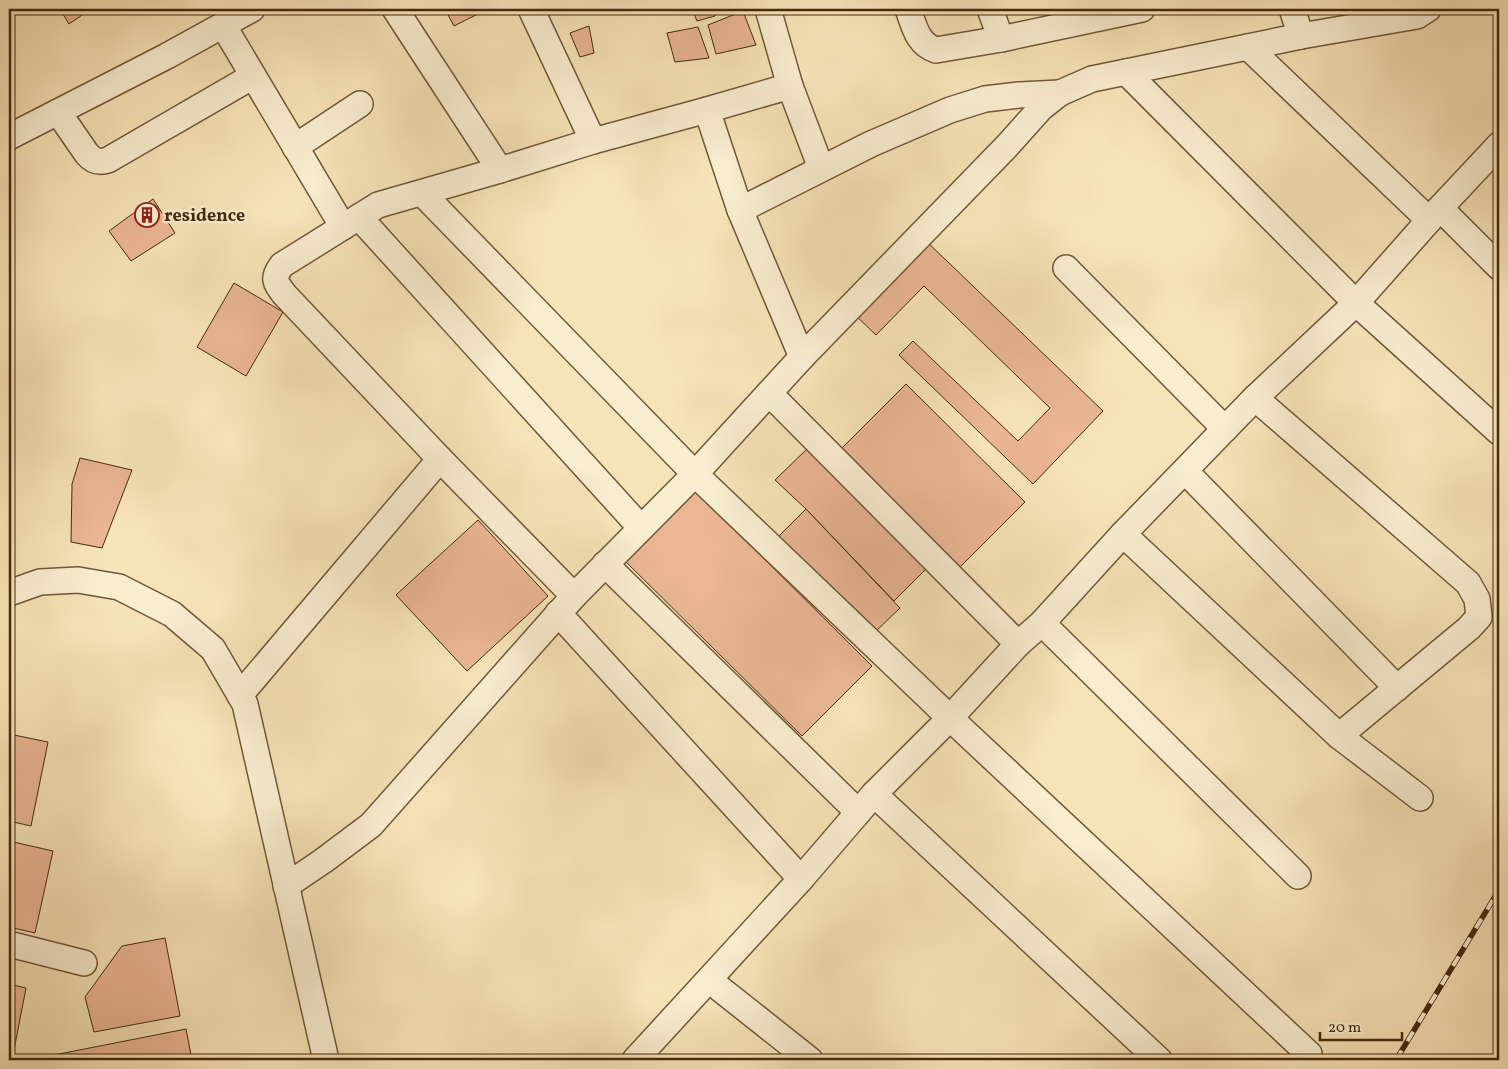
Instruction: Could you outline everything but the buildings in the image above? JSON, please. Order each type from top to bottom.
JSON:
[{"type":"street","points":[[9,137],[167,56],[252,9]]},
{"type":"street","points":[[395,9],[500,170]]},
{"type":"street","points":[[531,9],[593,141]]},
{"type":"street","points":[[768,9],[790,86],[821,168]]},
{"type":"street","points":[[908,9],[920,39],[928,47],[936,50],[1000,39],[1142,9]]},
{"type":"street","points":[[990,9],[1000,39]]},
{"type":"street","points":[[1292,9],[1301,36]]},
{"type":"street","points":[[286,886],[371,826],[566,605],[695,474],[802,357],[1007,146],[1041,108],[1060,94],[1092,79],[1301,36],[1417,16],[1428,9]]},
{"type":"street","points":[[223,25],[296,147],[351,222],[642,528]]},
{"type":"street","points":[[1248,47],[1435,214],[1499,267]]},
{"type":"street","points":[[1126,72],[1356,303],[1499,432]]},
{"type":"street","points":[[58,112],[92,160],[100,162],[108,160],[254,76]]},
{"type":"street","points":[[790,86],[593,141],[378,205],[282,265],[275,277],[277,285],[440,459],[801,879]]},
{"type":"street","points":[[740,210],[871,144],[950,110],[985,99],[1019,95],[1060,94]]},
{"type":"street","points":[[296,147],[360,104]]},
{"type":"street","points":[[707,110],[740,210],[802,357]]},
{"type":"street","points":[[635,1060],[801,879],[866,803],[950,718],[1018,644],[1042,622],[1123,534],[1255,398],[1356,303],[1499,145]]},
{"type":"street","points":[[422,192],[695,474],[950,718],[1309,1054]]},
{"type":"street","points":[[1066,268],[1225,430]]},
{"type":"street","points":[[769,393],[1018,644]]},
{"type":"street","points":[[1255,398],[1468,584],[1477,598],[1479,616],[1468,628],[1339,736]]},
{"type":"street","points":[[240,695],[440,459]]},
{"type":"street","points":[[1185,471],[1397,688]]},
{"type":"street","points":[[1123,534],[1339,736],[1420,798]]},
{"type":"street","points":[[605,564],[866,803],[1159,1060]]},
{"type":"street","points":[[9,593],[40,582],[78,580],[119,587],[172,614],[213,650],[245,704],[326,1060]]},
{"type":"street","points":[[1042,622],[1298,876]]},
{"type":"street","points":[[9,944],[84,963]]},
{"type":"street","points":[[709,980],[810,1060]]},
{"type":"railway","points":[[1396,1060],[1499,890]]},
{"type":"place","name":"residence","points":[[147,215]]}]
